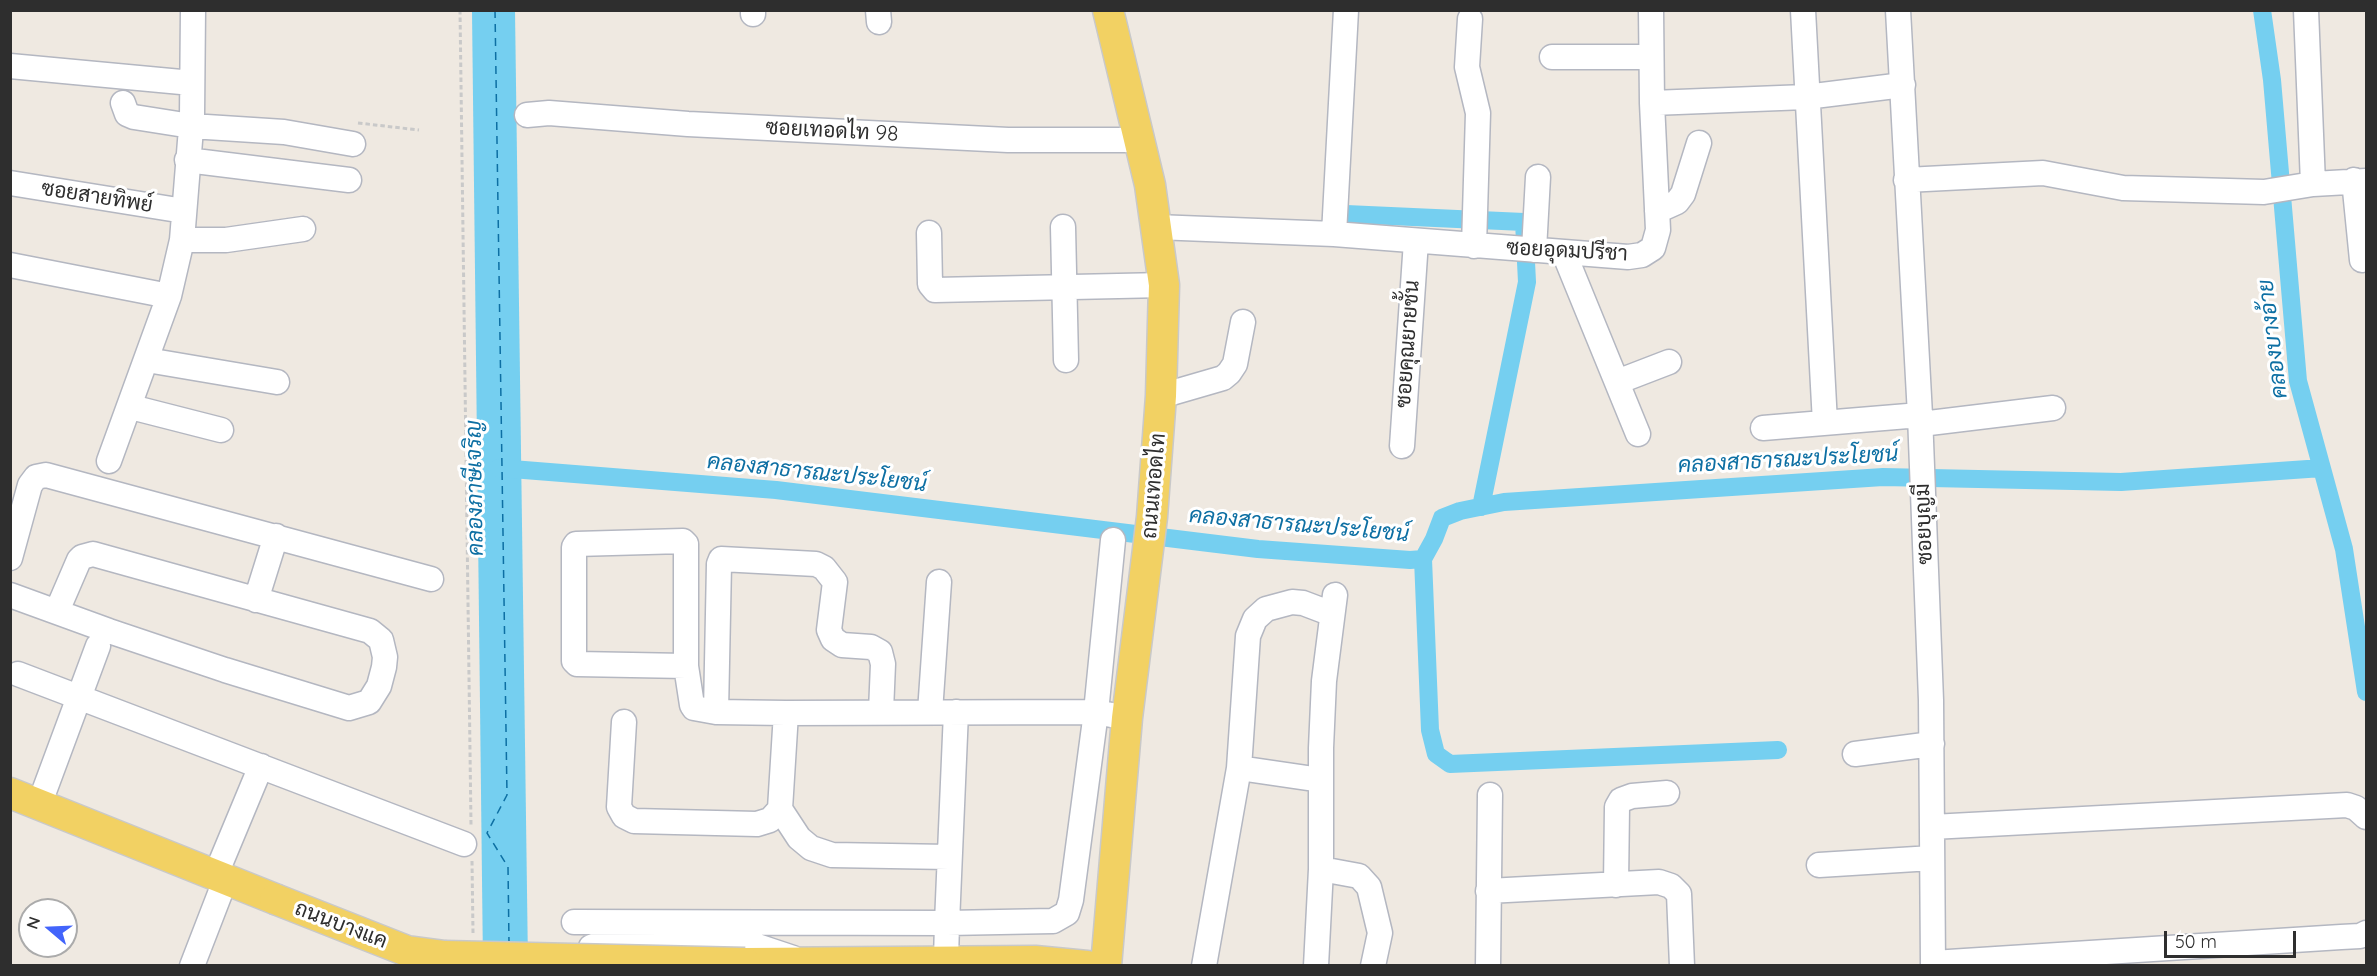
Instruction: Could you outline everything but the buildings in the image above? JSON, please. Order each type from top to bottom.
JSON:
[{"type":"main road","name":"ถนนเทอดไท","points":[[1106,966],[1127,718],[1152,517],[1161,396],[1164,285],[1150,185],[1108,10]]},
{"type":"main road","name":"ถนนบางแค","points":[[10,793],[407,951],[445,956],[802,964],[1035,960],[1087,966]]},
{"type":"street","points":[[109,462],[169,296],[182,240],[191,126],[193,10]]},
{"type":"street","points":[[1334,234],[1346,10]]},
{"type":"street","name":"ซอยอุดมปรีชา","points":[[1156,227],[1334,234],[1564,253],[1628,257],[1642,255],[1653,248],[1658,230],[1652,104],[1651,10]]},
{"type":"street","points":[[1803,10],[1825,423]]},
{"type":"street","name":"ซอยบุญมี","points":[[1898,10],[1904,85],[1906,180],[1920,419],[1932,744],[1933,964]]},
{"type":"street","points":[[2306,10],[2313,184]]},
{"type":"street","points":[[1470,19],[1467,67],[1478,113],[1474,246]]},
{"type":"street","points":[[1552,57],[1651,57]]},
{"type":"street","points":[[10,66],[192,83]]},
{"type":"street","points":[[1652,104],[1806,97],[1904,85]]},
{"type":"street","points":[[123,103],[128,114],[134,117],[191,126],[284,132],[352,144]]},
{"type":"street","name":"ซอยเทอดไท 98","points":[[527,115],[549,113],[688,124],[1008,140],[1138,140]]},
{"type":"street","points":[[1657,210],[1677,202],[1683,194],[1699,143]]},
{"type":"street","points":[[187,160],[349,180]]},
{"type":"street","points":[[1906,180],[2043,173],[2123,188],[2276,190],[2313,184],[2360,181],[2361,260]]},
{"type":"street","points":[[1534,250],[1538,177]]},
{"type":"street","name":"ซอยสายทิพย์","points":[[10,183],[184,211]]},
{"type":"street","points":[[1063,227],[1066,360]]},
{"type":"street","points":[[182,240],[226,240],[303,229]]},
{"type":"street","points":[[929,233],[930,284],[935,290],[1164,285]]},
{"type":"street","name":"ซอยคุณยายชั้น","points":[[1402,446],[1416,241]]},
{"type":"street","points":[[1564,253],[1638,434]]},
{"type":"street","points":[[10,265],[169,296]]},
{"type":"street","points":[[1161,396],[1223,378],[1229,374],[1235,364],[1243,322]]},
{"type":"street","points":[[147,360],[277,382]]},
{"type":"street","points":[[1617,382],[1669,362]]},
{"type":"street","points":[[130,407],[221,430]]},
{"type":"street","points":[[1763,428],[1920,419],[2053,408]]},
{"type":"street","points":[[10,558],[30,485],[34,479],[43,475],[431,579]]},
{"type":"street","points":[[256,600],[276,537]]},
{"type":"street","points":[[574,922],[947,923],[1053,921],[1067,913],[1071,900],[1096,712],[1113,540]]},
{"type":"street","points":[[686,666],[577,664],[574,662],[574,547],[576,544],[683,541],[686,544],[686,666],[693,706],[716,712],[1096,712],[1127,718]]},
{"type":"street","points":[[10,595],[225,670],[344,707],[355,708],[369,702],[379,686],[384,667],[383,648],[376,635],[370,631],[93,554],[82,556],[76,565],[68,590],[57,611]]},
{"type":"street","points":[[716,712],[719,564],[721,559],[816,564],[824,568],[835,582],[829,630],[833,639],[842,645],[871,647],[880,652],[883,664],[882,711]]},
{"type":"street","points":[[930,712],[939,582]]},
{"type":"street","points":[[1204,966],[1239,768],[1248,636],[1255,620],[1266,609],[1293,603],[1333,605],[1324,681],[1321,869],[1316,966]]},
{"type":"street","points":[[39,805],[98,646]]},
{"type":"street","points":[[18,674],[469,845]]},
{"type":"street","points":[[786,712],[780,809],[799,838],[811,848],[832,855],[950,858]]},
{"type":"street","points":[[946,960],[956,712]]},
{"type":"street","points":[[624,722],[619,807],[624,816],[634,821],[756,824],[770,820],[780,809]]},
{"type":"street","points":[[1855,754],[1932,744]]},
{"type":"street","points":[[192,966],[221,876],[261,766]]},
{"type":"street","points":[[1239,768],[1321,780]]},
{"type":"street","points":[[1616,885],[1617,807],[1621,800],[1632,796],[1667,793]]},
{"type":"street","points":[[1488,966],[1490,795]]},
{"type":"street","points":[[1932,827],[2347,805],[2367,817]]},
{"type":"street","points":[[1819,865],[1932,858]]},
{"type":"street","points":[[1321,869],[1359,876],[1369,887],[1380,933],[1373,966]]},
{"type":"street","points":[[1488,891],[1659,882],[1671,886],[1679,894],[1682,966]]},
{"type":"street","points":[[1933,964],[2351,937],[2367,933]]},
{"type":"street","points":[[587,966],[591,947],[600,944],[757,946],[802,964]]},
{"type":"path","points":[[460,10],[469,845],[474,944]]},
{"type":"water","points":[[472,11],[515,11],[528,965],[483,965]]},
{"type":"waterway","name":"คลองบางอ้าย","points":[[2262,10],[2272,80],[2298,381],[2344,549],[2366,692]]},
{"type":"waterway","points":[[1346,214],[1524,222],[1527,282],[1481,507]]},
{"type":"waterway","name":"คลองสาธารณะประโยชน์","points":[[499,468],[776,490],[1258,549],[1410,560],[1423,559],[1442,518],[1460,511],[1504,502],[1883,477],[2121,482],[2322,468]]},
{"type":"waterway","points":[[1423,559],[1430,730],[1436,754],[1450,764],[1778,750]]},
{"type":"ferry route","points":[[495,10],[507,795],[487,833],[508,867],[509,943]]},
{"type":"water label","name":"คลองภาษีเจริญ","points":[[475,488]]}]
